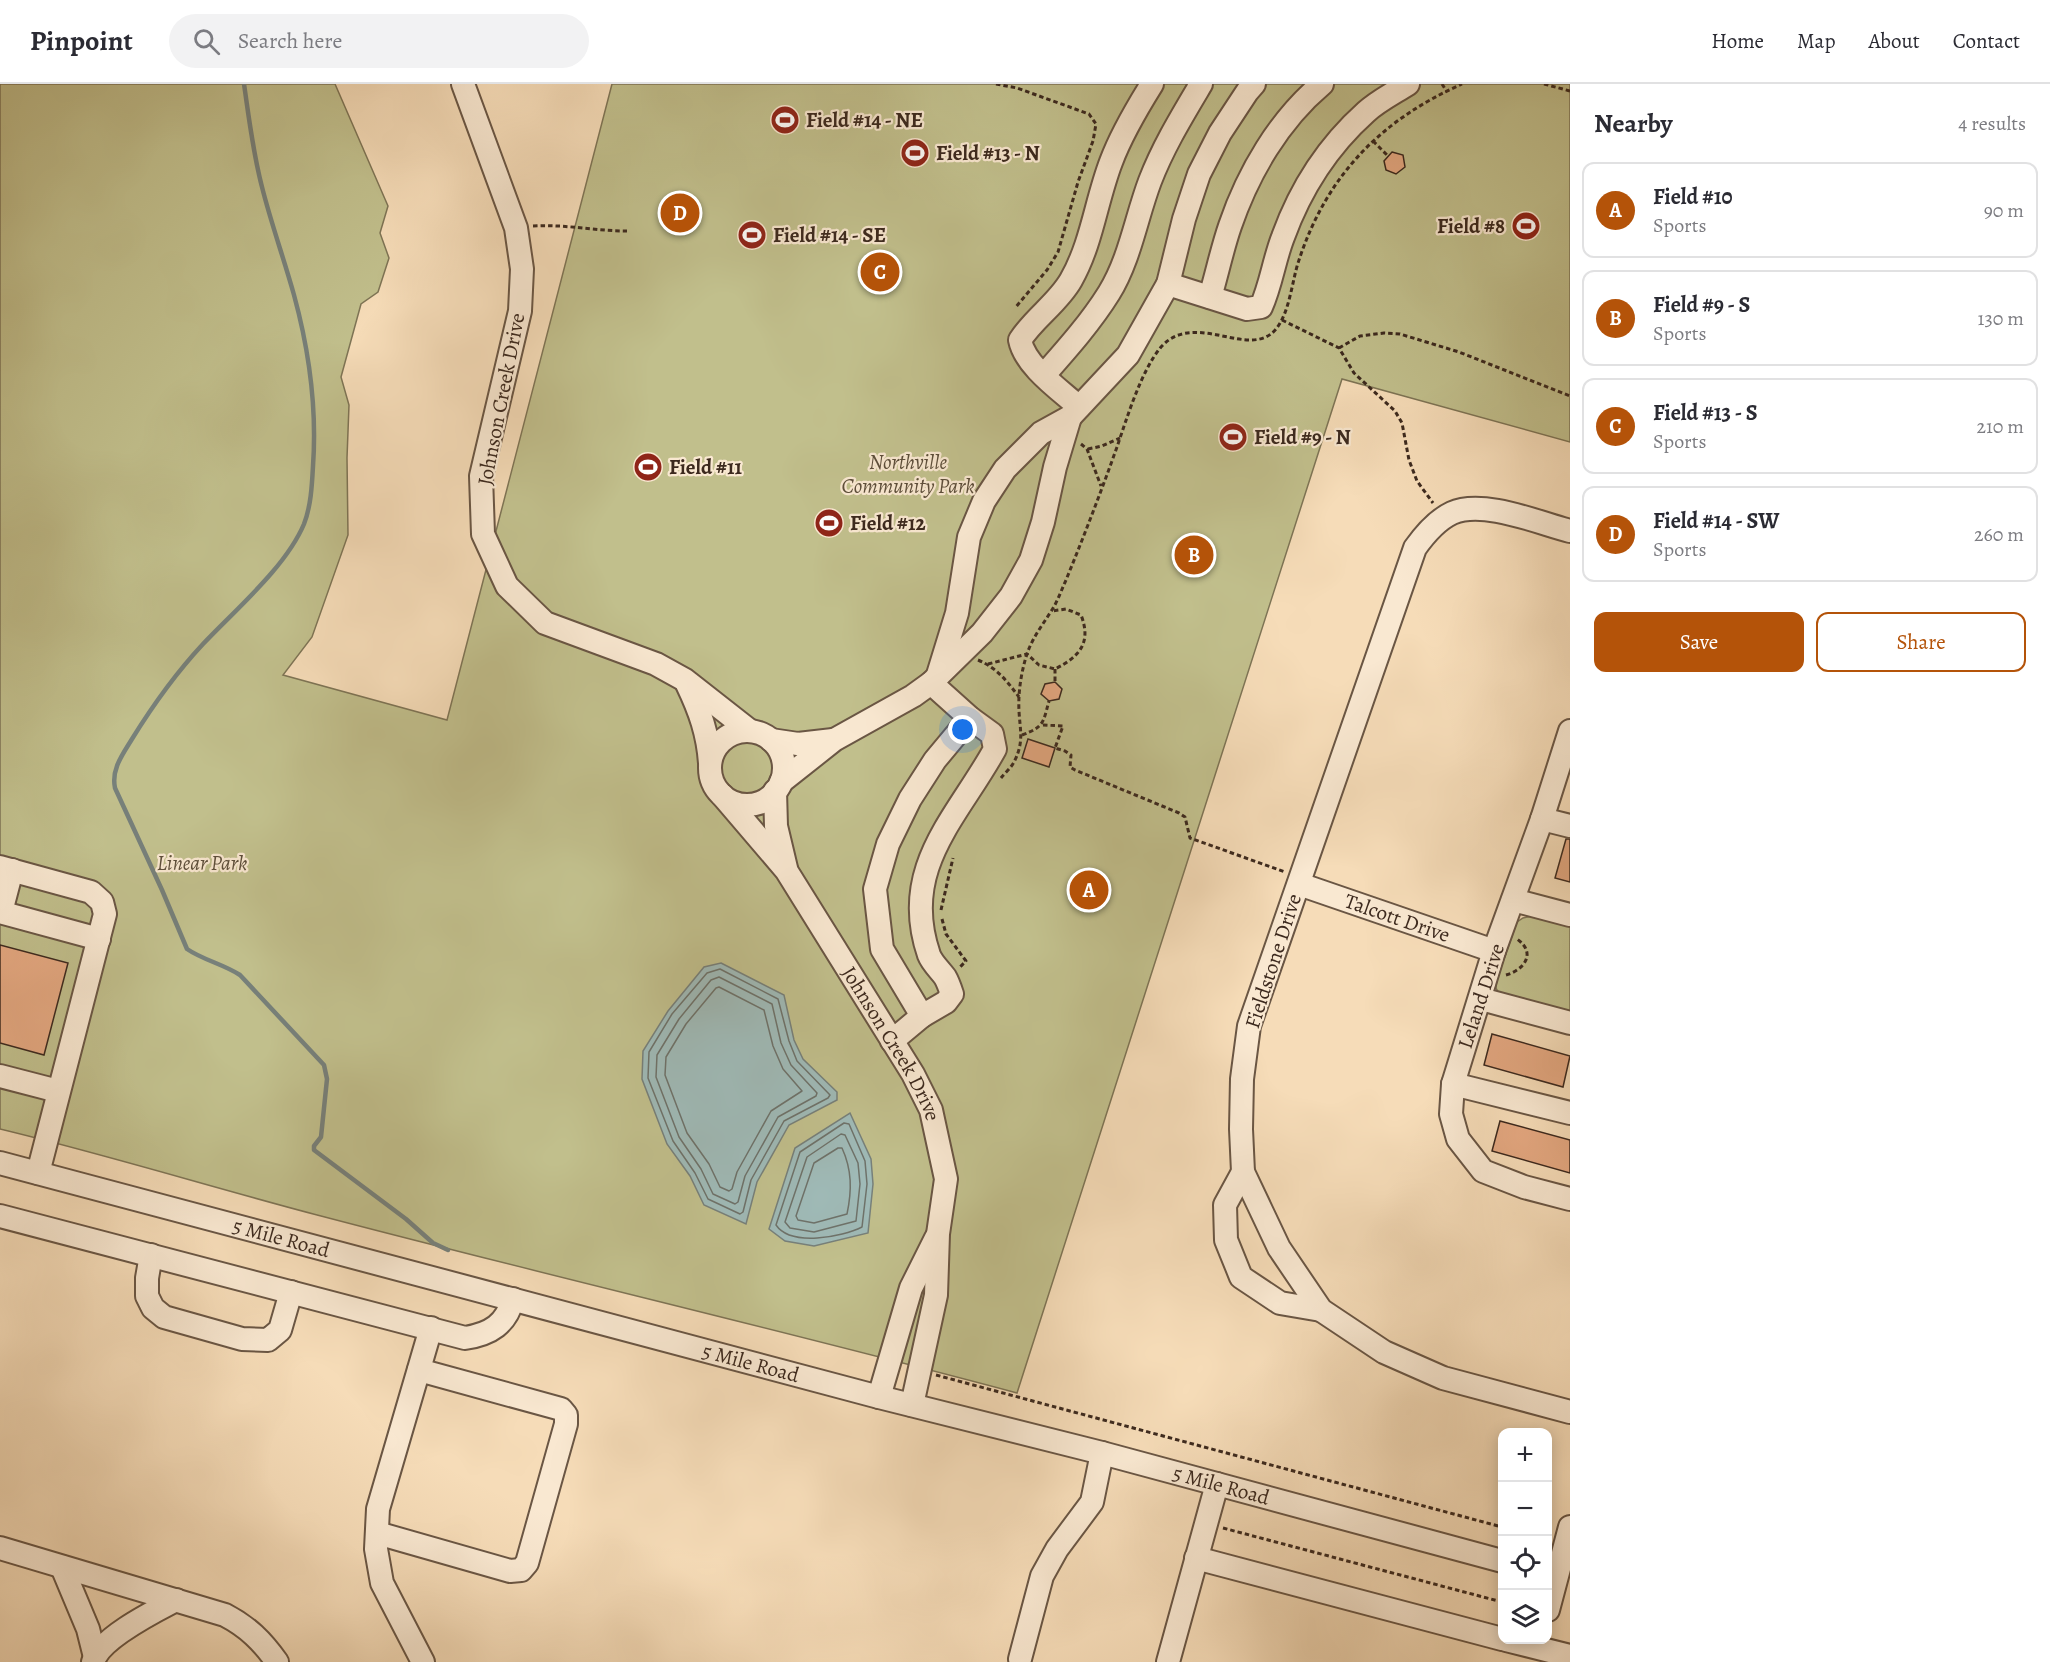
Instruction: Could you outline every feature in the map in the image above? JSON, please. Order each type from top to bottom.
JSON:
[{"type":"street","name":"Johnson Creek Drive","points":[[463,84],[517,230],[522,269],[520,311],[481,476],[483,534],[507,586],[545,623],[656,664],[685,680],[761,735]]},
{"type":"street","points":[[1075,412],[1022,352],[1020,340],[1026,330],[1050,307],[1070,281],[1085,248],[1111,162],[1152,84]]},
{"type":"street","points":[[1044,375],[1067,349],[1110,292],[1124,263],[1149,183],[1166,144],[1201,84]]},
{"type":"street","points":[[1210,297],[1230,226],[1252,175],[1279,130],[1310,94],[1322,84]]},
{"type":"street","points":[[1168,284],[1247,309],[1261,307],[1267,295],[1282,239],[1301,193],[1330,151],[1366,111],[1408,84]]},
{"type":"street","points":[[934,680],[957,613],[969,537],[984,501],[1005,468],[1041,433],[1075,412],[1128,355],[1168,284],[1184,219],[1199,174],[1246,87]]},
{"type":"street","points":[[685,680],[701,714],[709,742],[710,775],[715,786],[732,802],[744,805],[756,804],[766,799],[778,786],[834,740],[913,696],[934,680],[982,633],[1011,596],[1031,560],[1043,522],[1054,467],[1075,412]]},
{"type":"street","name":"Fieldstone Drive","points":[[1570,531],[1491,510],[1474,509],[1455,512],[1441,520],[1425,534],[1415,548],[1249,1026],[1242,1079],[1241,1129],[1244,1172],[1279,1248],[1321,1310],[1384,1352],[1443,1378],[1570,1412]]},
{"type":"street","points":[[892,1041],[922,1016],[946,1002],[952,994],[946,979],[929,957],[919,911],[923,882],[932,854],[956,809],[995,749],[992,734],[970,718],[934,680]]},
{"type":"street","points":[[922,1016],[882,949],[875,889],[888,844],[910,799],[935,760],[970,718]]},
{"type":"street","points":[[710,764],[719,743],[739,732],[798,744],[834,740]]},
{"type":"street","points":[[761,735],[778,748],[783,759],[784,770],[778,786]]},
{"type":"street","name":"Leland Drive","points":[[1569,740],[1453,1084],[1451,1114],[1458,1139],[1484,1172],[1524,1187],[1570,1199]]},
{"type":"street","name":"Johnson Creek Drive","points":[[778,786],[776,826],[786,870]]},
{"type":"street","name":"Johnson Creek Drive","points":[[722,795],[786,870],[913,1074],[931,1110],[946,1179],[938,1234],[936,1295],[912,1405]]},
{"type":"street","points":[[1542,819],[1570,826]]},
{"type":"street","points":[[38,1173],[58,1091],[99,939],[105,914],[102,902],[91,892],[6,868],[1,912],[99,939]]},
{"type":"street","name":"Talcott Drive","points":[[1300,881],[1502,944]]},
{"type":"street","points":[[1514,900],[1570,915]]},
{"type":"street","points":[[1480,999],[1570,1023]]},
{"type":"street","points":[[0,1076],[58,1091]]},
{"type":"street","points":[[1453,1084],[1570,1113]]},
{"type":"street","name":"5 Mile Road","points":[[0,1163],[1498,1560]]},
{"type":"street","points":[[1244,1172],[1225,1205],[1226,1240],[1240,1277],[1280,1303],[1321,1310]]},
{"type":"street","points":[[0,1216],[465,1338],[480,1336],[499,1325],[509,1313],[513,1299]]},
{"type":"street","name":"Johnson Creek Drive","points":[[879,1397],[911,1288],[938,1234]]},
{"type":"street","points":[[151,1255],[147,1296],[153,1308],[164,1317],[242,1339],[268,1340],[280,1330],[291,1292]]},
{"type":"street","points":[[423,1662],[382,1583],[376,1549],[378,1509],[431,1328]]},
{"type":"street","points":[[377,1533],[510,1571],[521,1570],[527,1563],[566,1424],[566,1415],[561,1409],[419,1370]]},
{"type":"street","points":[[1020,1659],[1042,1576],[1057,1549],[1092,1502],[1102,1453]]},
{"type":"street","points":[[1168,1662],[1217,1484]]},
{"type":"street","points":[[1552,1596],[1570,1527]]},
{"type":"street","points":[[0,1548],[225,1615],[246,1626],[263,1642],[277,1662]]},
{"type":"street","points":[[1196,1558],[1498,1637]]},
{"type":"street","points":[[62,1567],[88,1629],[94,1659]]},
{"type":"street","points":[[94,1659],[116,1636],[139,1619],[176,1600]]},
{"type":"street","points":[[1538,1644],[1570,1656]]},
{"type":"path","points":[[996,84],[1017,88],[1072,107],[1089,114],[1096,124],[1093,141],[1078,182],[1058,252],[1047,270],[1015,308]]},
{"type":"path","points":[[1442,84],[1447,92]]},
{"type":"path","points":[[1000,779],[1015,761],[1022,735],[1019,697],[1027,654],[1040,627],[1052,611],[1091,519],[1149,366],[1161,347],[1176,335],[1197,331],[1246,340],[1268,336],[1277,329],[1290,298],[1299,260],[1332,188],[1357,156],[1386,130],[1418,108],[1462,84]]},
{"type":"path","points":[[1544,84],[1570,91]]},
{"type":"path","points":[[1373,141],[1388,156]]},
{"type":"path","points":[[517,230],[549,225],[627,231]]},
{"type":"path","points":[[1282,320],[1339,348],[1354,373],[1395,411],[1402,423],[1409,460],[1417,481],[1430,498],[1441,520]]},
{"type":"path","points":[[1339,348],[1360,336],[1400,334],[1459,352],[1570,396]]},
{"type":"path","points":[[1087,449],[1102,446],[1120,438]]},
{"type":"path","points":[[1027,654],[1039,665],[1055,669],[1068,663],[1080,652],[1086,628],[1081,615],[1066,609],[1052,611]]},
{"type":"path","points":[[964,652],[988,664],[1004,676],[1019,697]]},
{"type":"path","points":[[988,664],[1027,654]]},
{"type":"path","points":[[1055,669],[1055,682]]},
{"type":"path","points":[[1043,725],[1049,701]]},
{"type":"path","points":[[1022,735],[1043,725],[1063,726],[1055,748],[1071,755],[1070,766],[1075,770],[1179,813],[1185,817],[1190,838],[1204,845],[1300,881]]},
{"type":"path","points":[[946,979],[966,961],[946,934],[940,915],[955,850]]},
{"type":"path","points":[[1502,944],[1519,939],[1527,951],[1526,961],[1522,968],[1514,974],[1506,974]]},
{"type":"path","points":[[920,1370],[1498,1526]]},
{"type":"path","points":[[1206,1523],[1498,1601]]},
{"type":"green space","name":"Northville Community Park","points":[[0,84],[335,84],[388,206],[380,233],[389,258],[378,292],[361,304],[341,377],[349,405],[348,535],[312,637],[283,675],[447,720],[612,84],[1570,84],[1570,442],[1342,379],[1017,1393],[321,1216],[0,1129]]},
{"type":"green space","points":[[1532,916],[1570,927],[1570,1017],[1500,995],[1496,988],[1517,922]]},
{"type":"water","points":[[721,963],[784,995],[794,1040],[803,1059],[837,1092],[837,1100],[789,1125],[757,1182],[746,1224],[704,1205],[690,1176],[667,1144],[642,1079],[643,1051],[668,1011],[704,967]]},
{"type":"water","points":[[850,1113],[871,1159],[873,1184],[868,1233],[814,1246],[785,1241],[769,1229],[795,1148]]},
{"type":"building","points":[[1392,152],[1403,155],[1405,167],[1396,174],[1386,170],[1384,161]]},
{"type":"building","points":[[1055,682],[1062,689],[1059,699],[1049,701],[1041,694],[1045,684]]},
{"type":"building","points":[[1028,739],[1055,748],[1049,767],[1022,758]]},
{"type":"building","points":[[1566,839],[1570,839],[1570,882],[1555,878]]},
{"type":"building","points":[[0,945],[68,963],[44,1055],[0,1043]]},
{"type":"building","points":[[1492,1034],[1570,1056],[1563,1087],[1484,1065]]},
{"type":"building","points":[[1500,1121],[1570,1140],[1570,1173],[1492,1151]]},
{"type":"waterway","points":[[244,84],[259,174],[294,295],[308,358],[314,423],[310,503],[304,524],[296,540],[273,572],[193,655],[148,714],[119,762],[115,774],[115,788],[187,949],[240,975],[324,1065],[327,1079],[321,1137],[314,1146],[314,1150],[406,1219],[433,1243],[448,1250]]},
{"type":"place","name":"Field #14 - NE","points":[[785,120]]},
{"type":"place","name":"Field #13 - N","points":[[915,153]]},
{"type":"place","name":"Field #14 - SW","points":[[680,213]]},
{"type":"place","name":"Field #8","points":[[1526,226]]},
{"type":"place","name":"Field #14 - SE","points":[[752,235]]},
{"type":"place","name":"Field #13 - S","points":[[880,272]]},
{"type":"place","name":"Field #9 - N","points":[[1233,437]]},
{"type":"place","name":"Field #11","points":[[648,467]]},
{"type":"place","name":"Field #12","points":[[829,523]]},
{"type":"place","name":"Field #9 - S","points":[[1194,555]]},
{"type":"place","name":"Field #10","points":[[1089,890]]},
{"type":"park label","name":"Linear Park","points":[[202,863]]}]
